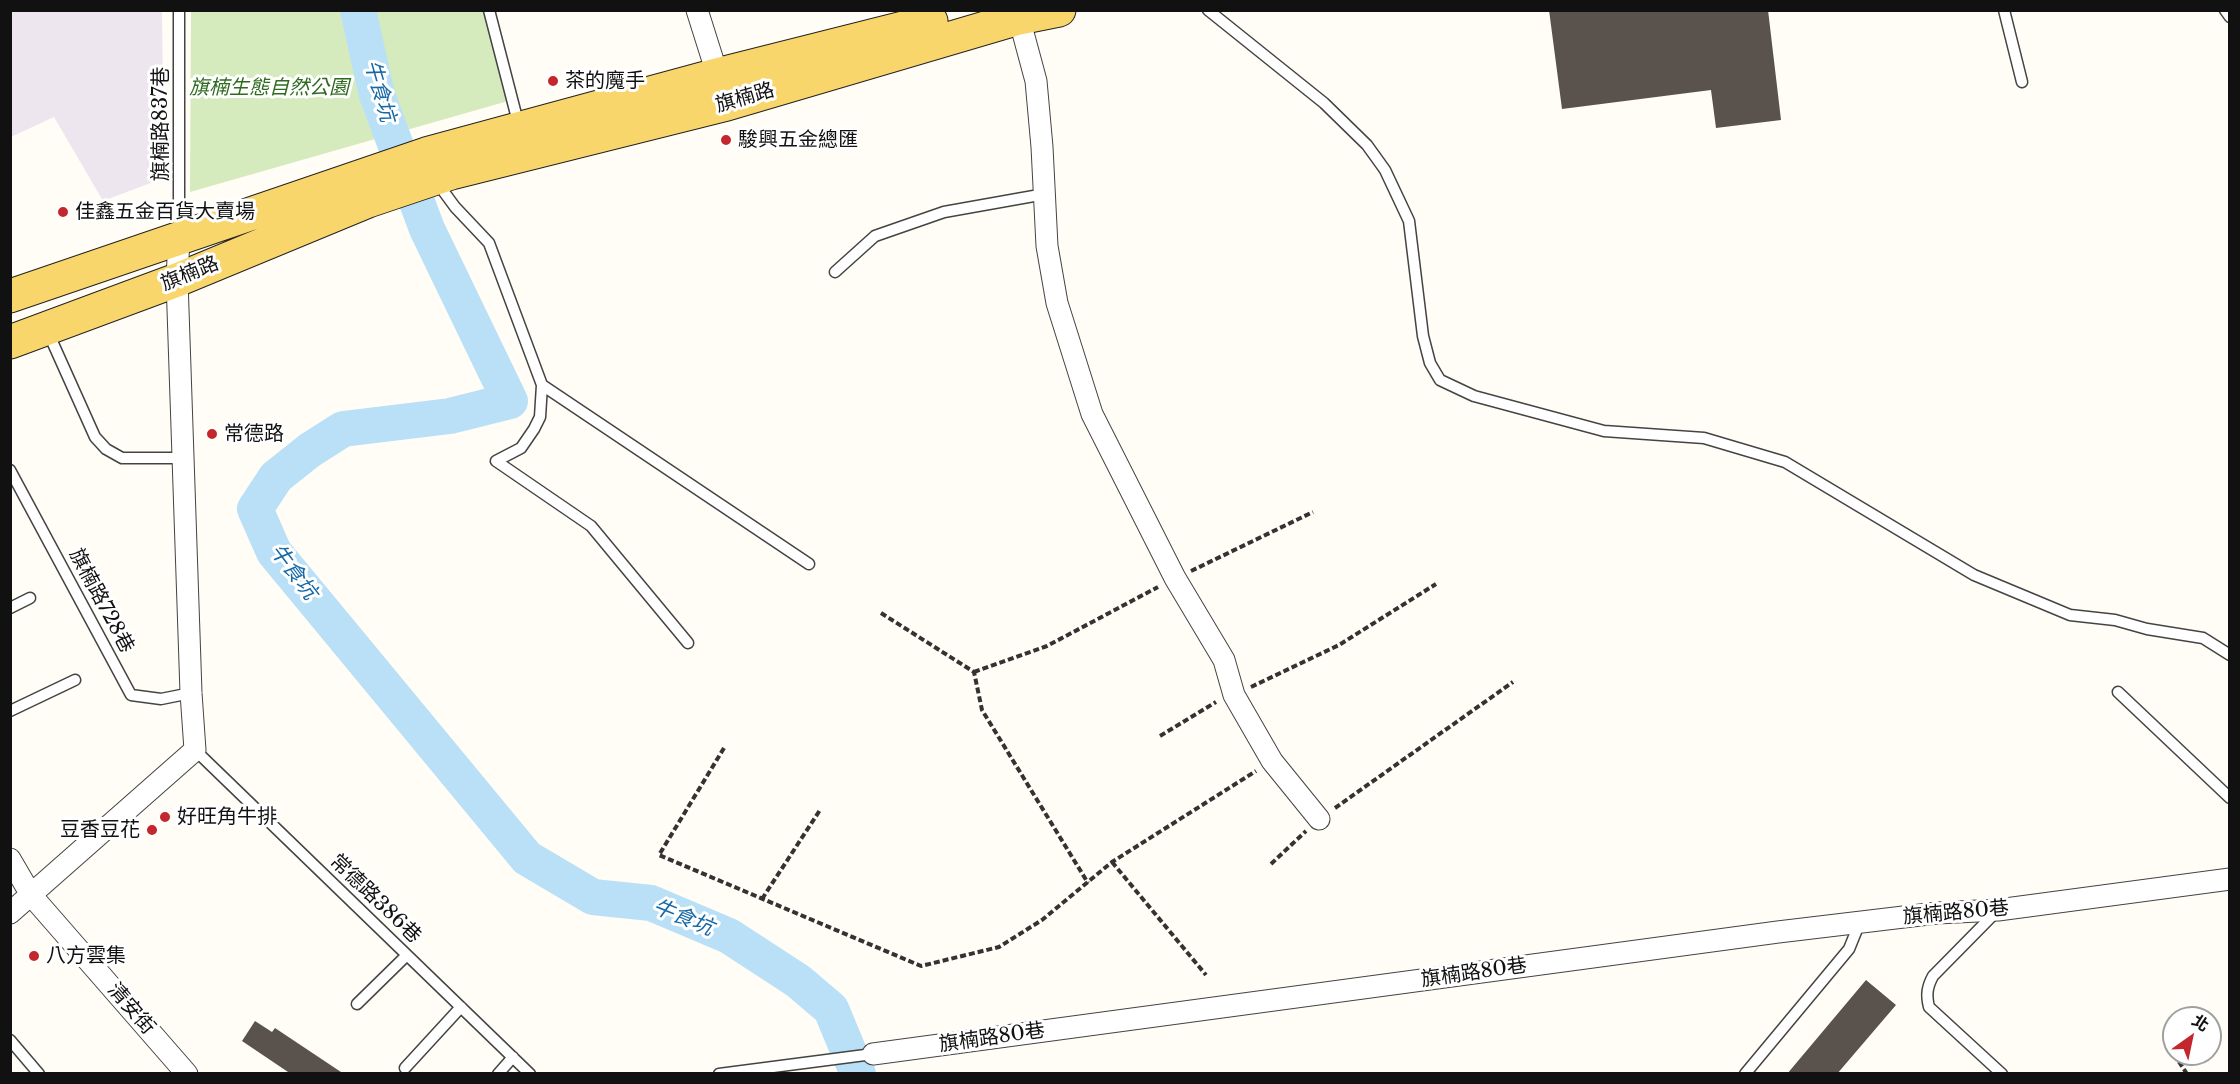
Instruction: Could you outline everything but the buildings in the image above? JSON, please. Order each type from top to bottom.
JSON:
[{"type":"main road","name":"旗楠路","points":[[435,169],[722,89],[974,10]]},
{"type":"main road","name":"旗楠路","points":[[435,169],[520,129],[722,89],[1059,10]]},
{"type":"main road","points":[[366,188],[435,169]]},
{"type":"main road","name":"旗楠路","points":[[10,296],[179,237],[366,188]]},
{"type":"main road","name":"旗楠路","points":[[10,342],[177,280],[366,188]]},
{"type":"street","points":[[697,10],[722,89]]},
{"type":"street","points":[[1019,18],[1036,81],[1047,246],[1058,303],[1092,414],[1175,578],[1224,660],[1234,695],[1272,761],[1319,819]]},
{"type":"street","points":[[10,913],[195,750],[191,693],[177,280],[179,237]]},
{"type":"street","name":"清安街","points":[[10,859],[31,895],[187,1074]]},
{"type":"street","name":"旗楠路80巷","points":[[873,1054],[1860,922],[1937,913],[1998,910],[2229,879]]},
{"type":"lane","name":"旗楠路837巷","points":[[179,10],[179,237]]},
{"type":"lane","points":[[489,10],[520,129]]},
{"type":"lane","points":[[1208,10],[1324,103],[1368,145],[1385,170],[1409,221],[1423,336],[1430,363],[1440,380],[1474,396],[1604,431],[1704,438],[1785,462],[1974,574],[2070,615],[2115,620],[2147,629],[2203,638],[2229,655]]},
{"type":"lane","points":[[2004,10],[2022,82]]},
{"type":"lane","points":[[2224,10],[2229,17]]},
{"type":"lane","points":[[435,169],[444,192],[454,207],[489,243],[542,385],[540,417],[534,429],[521,448],[496,461],[591,526],[688,643]]},
{"type":"lane","points":[[835,272],[874,236],[944,212],[1045,194]]},
{"type":"lane","points":[[46,329],[95,437],[106,448],[122,458],[183,458]]},
{"type":"lane","points":[[542,385],[809,564]]},
{"type":"lane","name":"旗楠路728巷","points":[[10,470],[131,695],[161,699],[191,693]]},
{"type":"lane","points":[[10,608],[30,598]]},
{"type":"lane","points":[[10,711],[75,680]]},
{"type":"lane","points":[[2118,692],[2229,798]]},
{"type":"lane","name":"常德路386巷","points":[[195,750],[530,1074]]},
{"type":"lane","points":[[1998,910],[1933,976],[1926,997],[1929,1006],[2002,1074]]},
{"type":"lane","points":[[1745,1074],[1849,949],[1860,922]]},
{"type":"lane","points":[[357,1004],[406,955]]},
{"type":"lane","points":[[405,1068],[461,1007]]},
{"type":"lane","points":[[10,1040],[39,1074]]},
{"type":"lane","name":"旗楠路80巷","points":[[719,1074],[873,1054]]},
{"type":"lane","points":[[498,1074],[513,1057]]},
{"type":"path","points":[[974,672],[1047,646],[1175,578],[1313,512]]},
{"type":"path","points":[[1160,736],[1217,702],[1339,645],[1436,584]]},
{"type":"path","points":[[881,613],[974,672],[982,710],[1088,883]]},
{"type":"path","points":[[1271,864],[1319,819],[1513,682]]},
{"type":"path","points":[[724,748],[659,855],[921,966],[999,947],[1042,920],[1112,862],[1272,761]]},
{"type":"path","points":[[762,899],[820,810]]},
{"type":"path","points":[[1112,862],[1206,975]]},
{"type":"shaded area","points":[[11,10],[162,11],[164,178],[103,201],[54,117],[11,137]]},
{"type":"green space","name":"旗楠生態自然公園","points":[[191,11],[483,11],[508,101],[190,192]]},
{"type":"waterway","name":"牛食坑","points":[[358,10],[377,95],[427,229],[510,401],[450,416],[343,429],[310,450],[276,477],[255,509],[274,552],[527,858],[593,897],[651,903],[729,936],[798,981],[831,1009],[858,1074]]},
{"type":"place","name":"茶的魔手","points":[[553,81]]},
{"type":"place","name":"駿興五金總匯","points":[[726,140]]},
{"type":"place","name":"佳鑫五金百貨大賣場","points":[[63,212]]},
{"type":"place","name":"常德路","points":[[212,434]]},
{"type":"place","name":"好旺角牛排","points":[[165,817]]},
{"type":"place","name":"豆香豆花","points":[[152,830]]},
{"type":"place","name":"八方雲集","points":[[34,956]]}]
